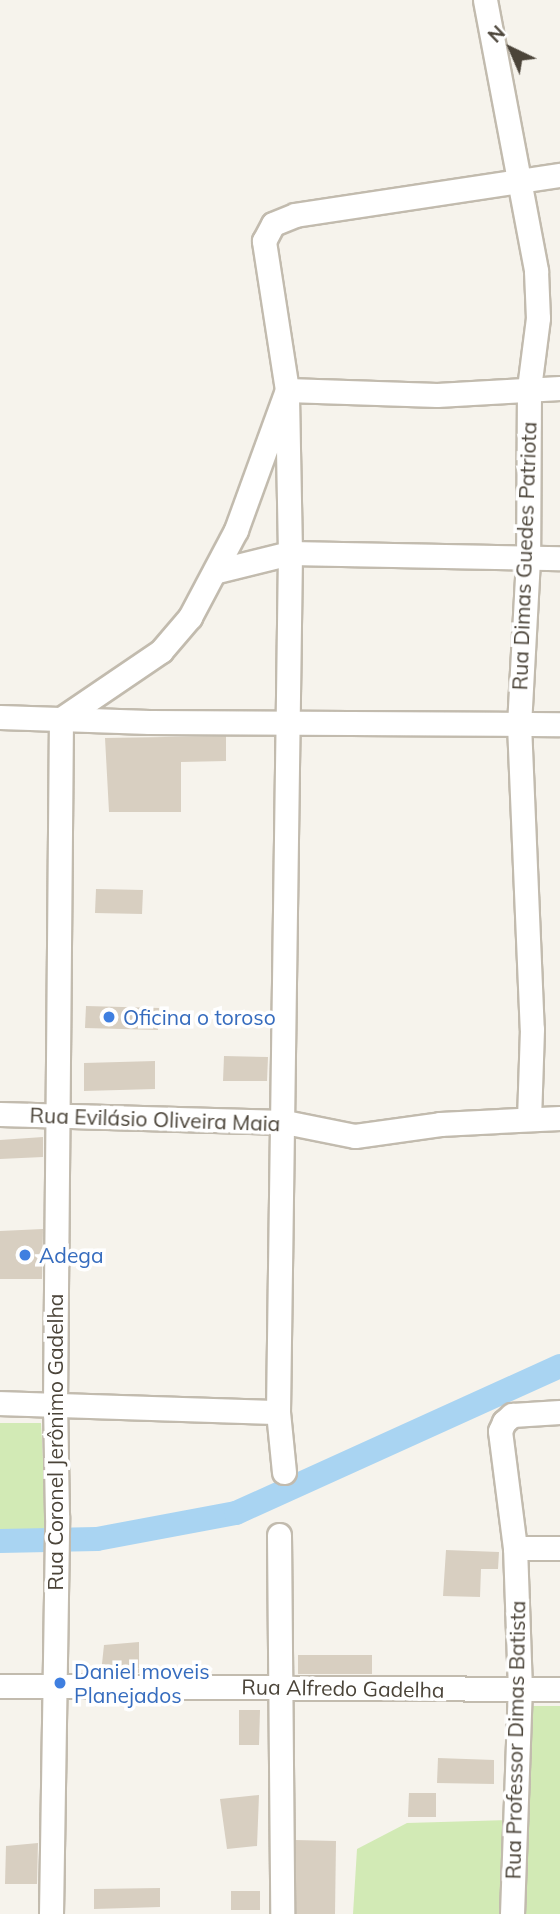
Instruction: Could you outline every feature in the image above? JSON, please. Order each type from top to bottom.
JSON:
[{"type":"street","name":"Rua Dimas Guedes Patriota","points":[[485,0],[537,288],[538,318],[528,388],[528,559],[519,724],[532,1029],[529,1118]]},
{"type":"street","points":[[284,1472],[278,1412],[285,1122],[286,720],[290,554],[287,390],[264,241],[273,224],[295,215],[560,175]]},
{"type":"street","points":[[287,390],[437,395],[560,388]]},
{"type":"street","points":[[61,719],[162,651],[190,617],[217,571],[236,530],[287,390]]},
{"type":"street","points":[[217,571],[290,554],[560,558]]},
{"type":"street","points":[[0,717],[149,722],[286,720],[560,724]]},
{"type":"street","name":"Rua Coronel Jerônimo Gadelha","points":[[51,1914],[57,1516],[55,1404],[61,719]]},
{"type":"street","name":"Rua Evilásio Oliveira Maia","points":[[0,1114],[285,1122],[355,1136],[440,1124],[560,1118]]},
{"type":"street","points":[[0,1402],[278,1412]]},
{"type":"street","name":"Rua Professor Dimas Batista","points":[[512,1914],[520,1690],[515,1548],[500,1431],[504,1422],[512,1415],[523,1412],[560,1412]]},
{"type":"street","points":[[279,1535],[282,1914]]},
{"type":"street","points":[[515,1548],[560,1548]]},
{"type":"street","name":"Rua Alfredo Gadelha","points":[[0,1686],[560,1689]]},
{"type":"green space","points":[[0,1423],[41,1423],[47,1534],[0,1532]]},
{"type":"green space","points":[[516,1706],[560,1706],[560,1914],[353,1914],[357,1849],[407,1823],[509,1820]]},
{"type":"building","points":[[226,736],[226,761],[181,762],[181,812],[109,812],[105,738]]},
{"type":"building","points":[[96,889],[143,890],[142,914],[95,913]]},
{"type":"building","points":[[86,1006],[159,1008],[158,1030],[85,1028]]},
{"type":"building","points":[[224,1056],[268,1057],[267,1081],[223,1081]]},
{"type":"building","points":[[155,1061],[155,1089],[84,1091],[84,1063]]},
{"type":"building","points":[[43,1137],[43,1157],[0,1159],[0,1140]]},
{"type":"building","name":"Adega","points":[[43,1229],[42,1279],[0,1279],[0,1231]]},
{"type":"building","points":[[446,1550],[499,1552],[498,1569],[481,1569],[480,1597],[443,1596]]},
{"type":"building","points":[[139,1642],[139,1673],[101,1673],[104,1645]]},
{"type":"building","points":[[298,1655],[372,1655],[372,1674],[298,1674]]},
{"type":"building","points":[[239,1710],[260,1710],[259,1745],[239,1745]]},
{"type":"building","points":[[438,1758],[494,1760],[494,1784],[437,1783]]},
{"type":"building","points":[[409,1793],[436,1793],[436,1817],[408,1817]]},
{"type":"building","points":[[259,1795],[257,1846],[227,1849],[220,1799]]},
{"type":"building","points":[[295,1840],[336,1841],[335,1914],[296,1914]]},
{"type":"building","points":[[38,1843],[37,1884],[5,1884],[6,1846]]},
{"type":"building","points":[[160,1888],[160,1907],[94,1909],[94,1889]]},
{"type":"building","points":[[231,1891],[260,1891],[260,1910],[231,1910]]},
{"type":"waterway","points":[[0,1541],[97,1539],[236,1513],[560,1366]]},
{"type":"place","name":"Oficina o toroso","points":[[109,1017]]},
{"type":"place","name":"Adega","points":[[25,1255]]},
{"type":"place","name":"Daniel moveis Planejados","points":[[60,1683]]}]
